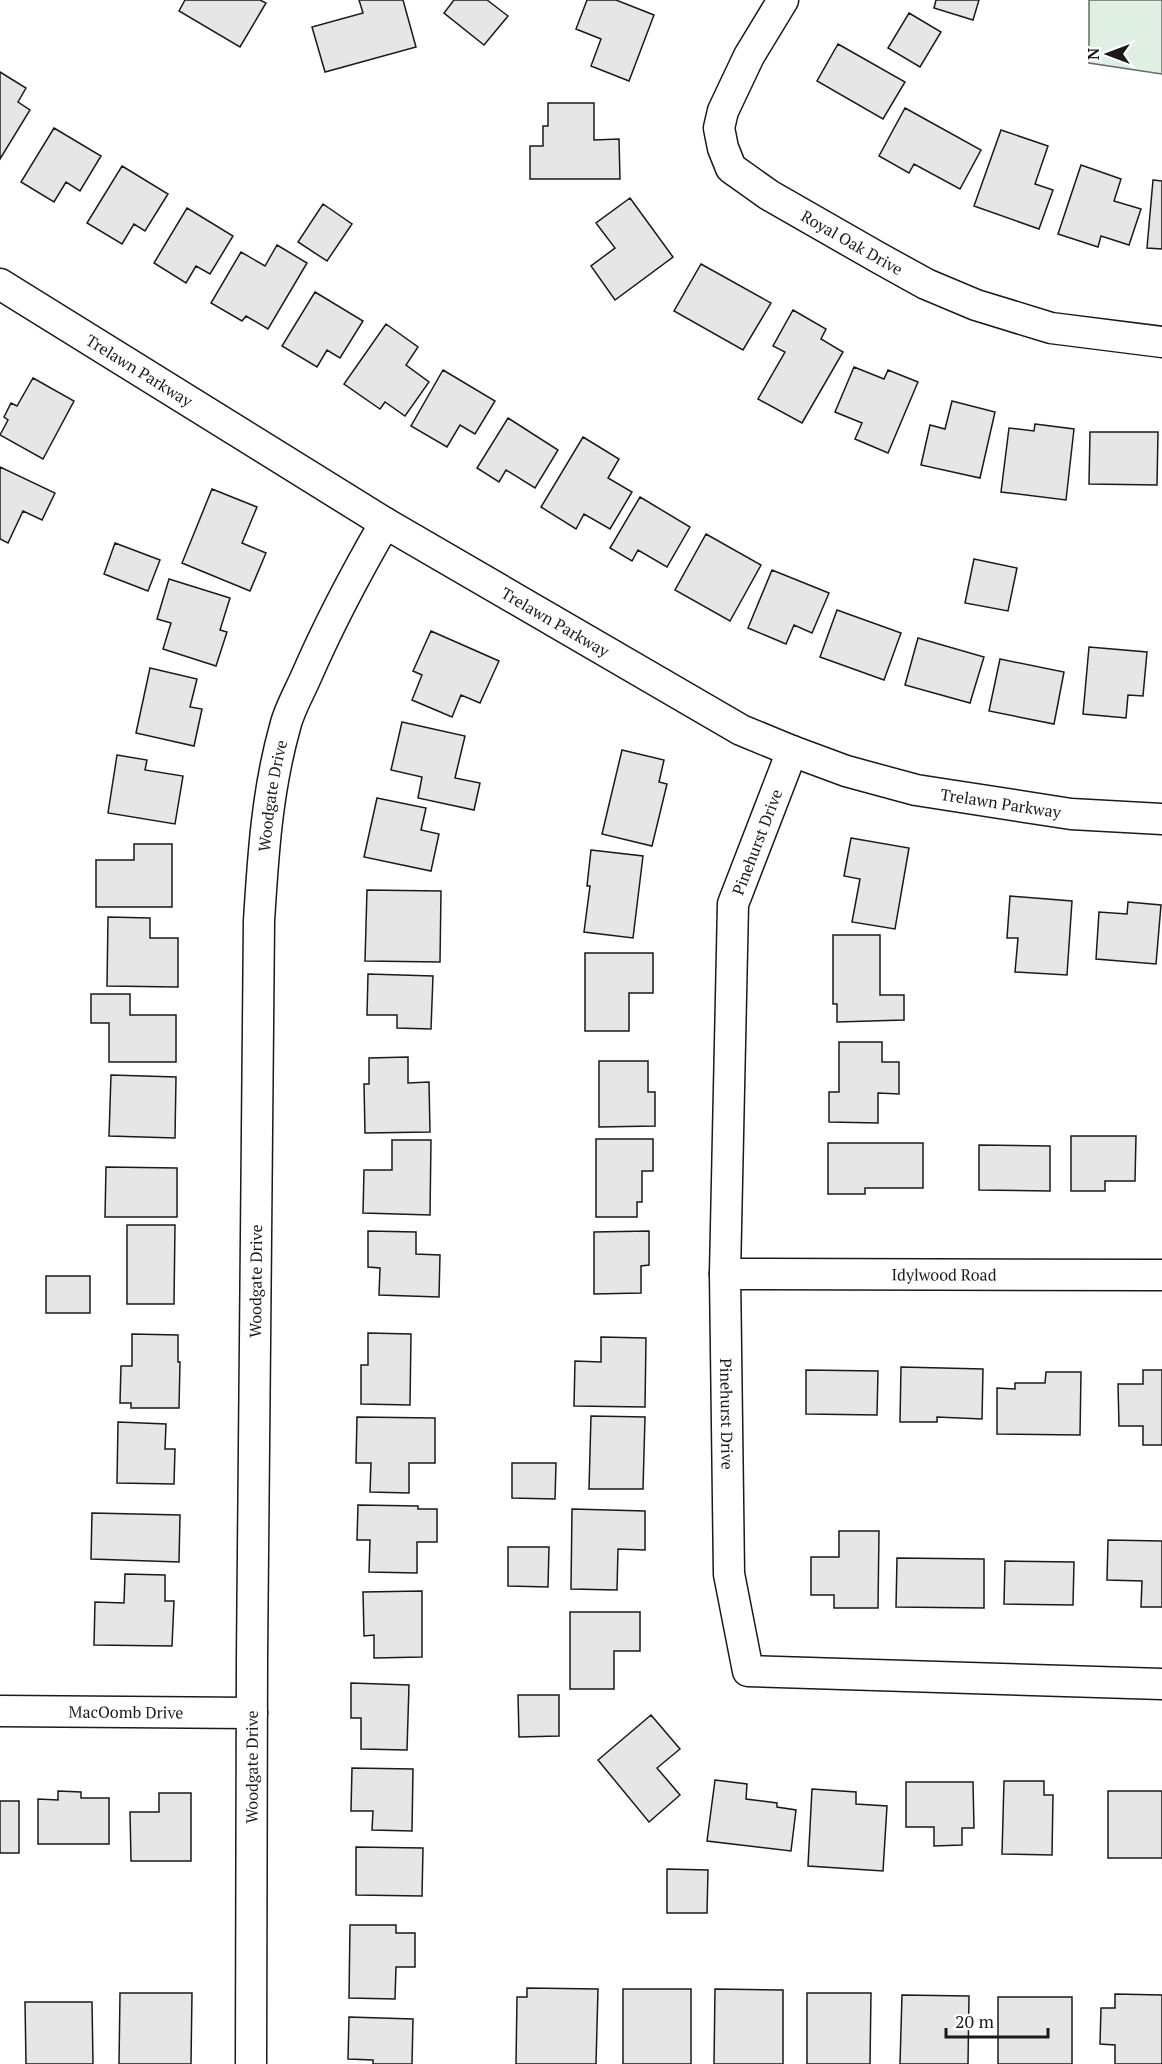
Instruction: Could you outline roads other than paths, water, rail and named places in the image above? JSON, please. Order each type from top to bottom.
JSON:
[{"type":"street","name":"Royal Oak Drive","points":[[783,0],[749,56],[723,111],[719,128],[723,148],[731,168],[769,195],[879,258],[926,284],[976,305],[1051,328],[1162,342]]},
{"type":"street","name":"Trelawn Parkway","points":[[0,284],[385,523],[741,730],[846,771],[916,790],[1071,814],[1162,819]]},
{"type":"street","name":"Woodgate Drive","points":[[251,2064],[259,921],[266,822],[273,773],[285,725],[319,647],[357,570],[385,523]]},
{"type":"street","name":"Pinehurst Drive","points":[[792,751],[733,904],[725,1274],[729,1574],[748,1671],[1162,1684]]},
{"type":"street","name":"Idylwood Road","points":[[725,1274],[1162,1275]]},
{"type":"street","name":"MacOomb Drive","points":[[0,1711],[252,1713]]}]
